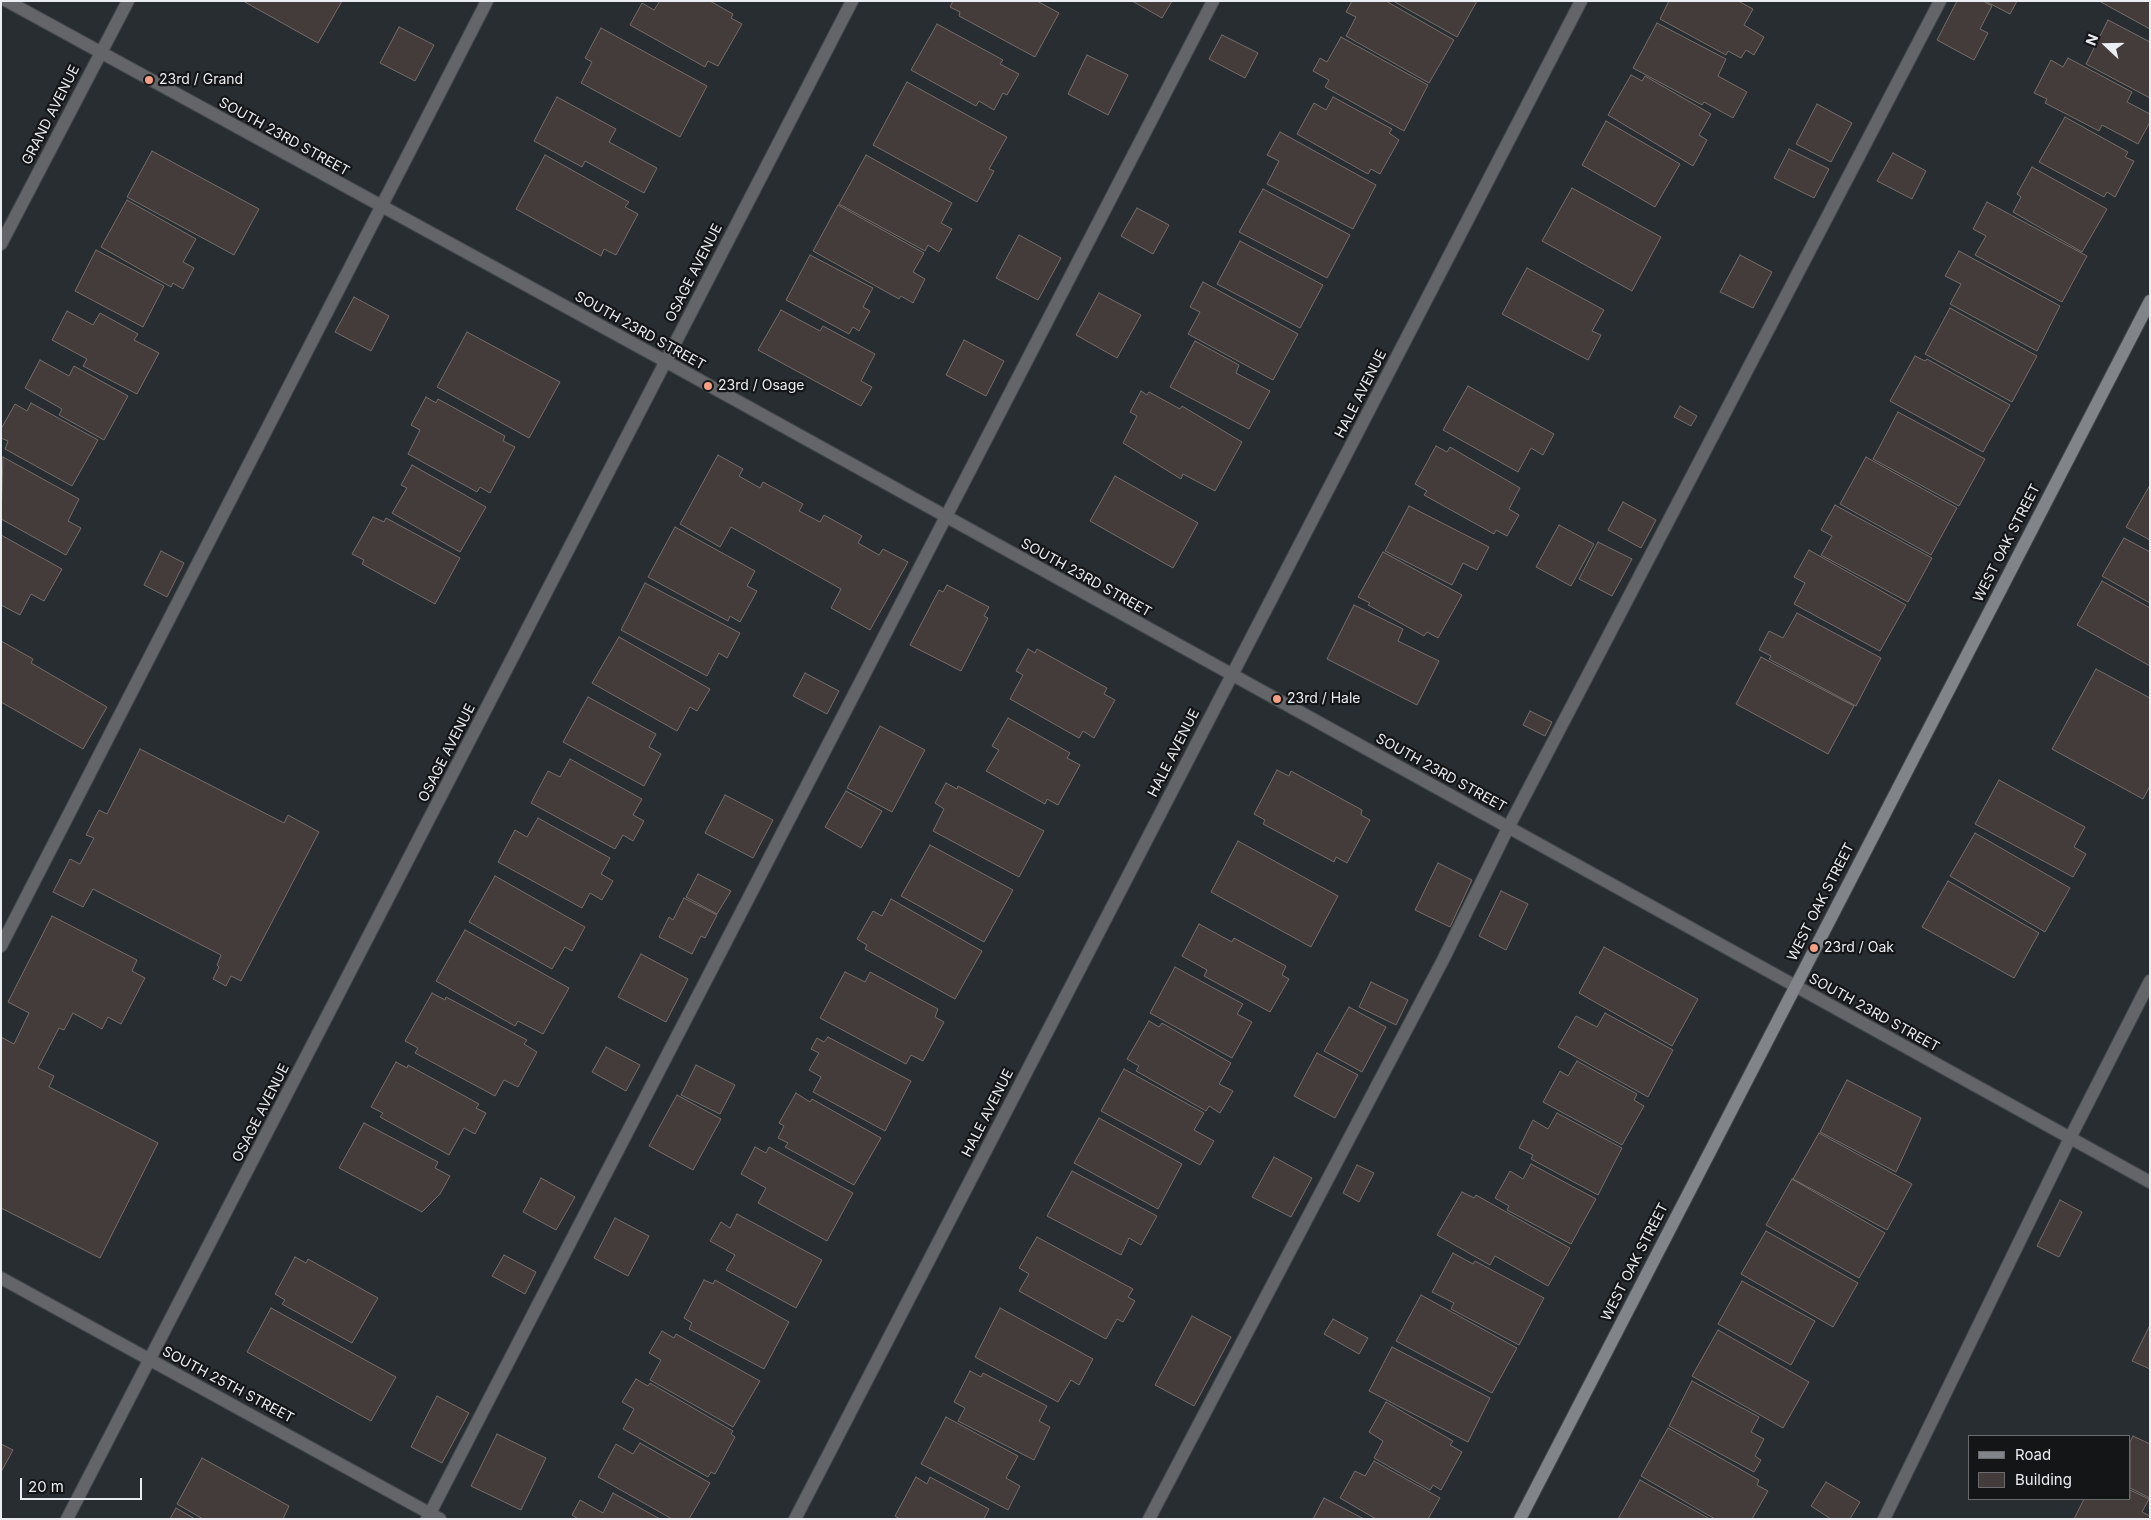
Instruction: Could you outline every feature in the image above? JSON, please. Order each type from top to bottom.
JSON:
[{"type":"main road","name":"WEST OAK STREET","points":[[1520,1519],[1794,986],[2150,301]]},
{"type":"street","name":"SOUTH 23RD STREET","points":[[7,1],[666,361],[2150,1182]]},
{"type":"street","name":"GRAND AVENUE","points":[[1,244],[128,1]]},
{"type":"street","points":[[1,946],[487,1]]},
{"type":"street","name":"OSAGE AVENUE","points":[[67,1519],[852,1]]},
{"type":"street","points":[[432,1517],[1213,1]]},
{"type":"street","name":"HALE AVENUE","points":[[795,1519],[1581,1]]},
{"type":"street","points":[[1149,1519],[1443,960],[1508,828],[1940,1]]},
{"type":"street","points":[[1884,1519],[2070,1138],[2150,981]]},
{"type":"street","name":"SOUTH 25TH STREET","points":[[1,1278],[150,1360],[194,1382],[432,1517]]},
{"type":"building","points":[[243,1],[342,1],[318,43]]},
{"type":"building","points":[[660,1],[710,1],[733,14],[731,18],[742,24],[718,66],[708,61],[705,67],[630,25],[642,3],[654,10]]},
{"type":"building","points":[[953,1],[1037,1],[1059,13],[1035,57],[959,16],[960,12],[950,7]]},
{"type":"building","points":[[1132,1],[1172,1],[1162,18]]},
{"type":"building","points":[[1352,1],[1386,1],[1454,40],[1429,83],[1346,36],[1356,17],[1346,12]]},
{"type":"building","points":[[1393,1],[1477,1],[1457,37]]},
{"type":"building","points":[[1669,1],[1738,1],[1753,9],[1744,25],[1764,37],[1754,55],[1746,50],[1741,58],[1728,51],[1726,55],[1660,19]]},
{"type":"building","points":[[1957,1],[1983,1],[1992,6],[1980,29],[1988,33],[1974,60],[1937,40]]},
{"type":"building","points":[[1985,1],[2017,1],[2010,14]]},
{"type":"building","points":[[2099,1],[2150,1],[2150,29]]},
{"type":"building","points":[[2108,20],[2150,42],[2150,98],[2086,64]]},
{"type":"building","points":[[1657,23],[1726,59],[1718,76],[1747,92],[1733,118],[1704,102],[1702,105],[1633,68]]},
{"type":"building","points":[[937,24],[1003,60],[1000,64],[1019,74],[1007,95],[1003,93],[994,110],[979,101],[976,106],[911,70]]},
{"type":"building","points":[[399,27],[434,45],[415,81],[380,63]]},
{"type":"building","points":[[601,28],[707,86],[680,137],[581,83],[592,62],[585,58]]},
{"type":"building","points":[[1222,35],[1258,53],[1245,78],[1209,59]]},
{"type":"building","points":[[1341,37],[1428,85],[1404,131],[1325,87],[1329,80],[1313,71],[1320,58],[1327,62]]},
{"type":"building","points":[[1087,55],[1128,75],[1108,115],[1068,94]]},
{"type":"building","points":[[2068,58],[2132,92],[2127,102],[2150,114],[2150,122],[2138,144],[2102,125],[2099,131],[2045,103],[2047,99],[2034,93],[2051,60],[2063,67]]},
{"type":"building","points":[[1631,75],[1642,81],[1645,76],[1711,114],[1699,135],[1707,140],[1693,166],[1608,115]]},
{"type":"building","points":[[907,82],[1007,137],[989,169],[994,171],[977,202],[873,145]]},
{"type":"building","points":[[557,97],[616,129],[609,142],[657,168],[644,193],[585,161],[582,167],[534,141]]},
{"type":"building","points":[[1333,97],[1392,129],[1389,133],[1399,140],[1380,174],[1371,169],[1368,174],[1297,134],[1314,103],[1326,110]]},
{"type":"building","points":[[1817,104],[1852,123],[1831,162],[1796,144]]},
{"type":"building","points":[[2065,117],[2128,152],[2125,157],[2134,161],[2115,197],[2107,192],[2104,197],[2039,162]]},
{"type":"building","points":[[1606,121],[1680,164],[1655,207],[1582,165]]},
{"type":"building","points":[[1280,132],[1376,185],[1353,229],[1267,184],[1279,161],[1267,155]]},
{"type":"building","points":[[1789,149],[1829,169],[1814,198],[1774,178]]},
{"type":"building","points":[[152,151],[259,209],[234,255],[127,197]]},
{"type":"building","points":[[1893,153],[1926,171],[1912,199],[1877,181]]},
{"type":"building","points":[[545,155],[629,202],[625,207],[638,214],[616,255],[604,249],[601,256],[516,209]]},
{"type":"building","points":[[866,155],[952,203],[941,223],[952,229],[939,252],[928,245],[925,251],[839,204]]},
{"type":"building","points":[[2032,167],[2107,209],[2082,252],[2013,212],[2021,197],[2017,194]]},
{"type":"building","points":[[1572,188],[1661,237],[1632,291],[1542,241]]},
{"type":"building","points":[[1263,189],[1350,235],[1327,278],[1239,232]]},
{"type":"building","points":[[127,200],[196,239],[183,262],[194,268],[183,289],[173,283],[171,287],[101,247]]},
{"type":"building","points":[[1987,202],[2087,256],[2062,302],[1975,255],[1986,236],[1973,229]]},
{"type":"building","points":[[838,205],[924,253],[913,272],[925,279],[913,303],[901,296],[899,299],[813,251]]},
{"type":"building","points":[[1137,208],[1169,225],[1153,254],[1121,236]]},
{"type":"building","points":[[1019,235],[1061,258],[1038,300],[996,278]]},
{"type":"building","points":[[1240,241],[1323,285],[1300,328],[1217,284]]},
{"type":"building","points":[[96,250],[164,286],[143,327],[75,291]]},
{"type":"building","points":[[1959,251],[2060,306],[2037,351],[1950,304],[1961,284],[1945,276]]},
{"type":"building","points":[[810,255],[873,288],[863,307],[870,311],[859,331],[853,327],[849,334],[786,300]]},
{"type":"building","points":[[1740,255],[1772,272],[1753,308],[1720,292]]},
{"type":"building","points":[[1527,268],[1604,310],[1592,331],[1601,335],[1588,360],[1502,314]]},
{"type":"building","points":[[1203,282],[1298,334],[1273,380],[1188,334],[1200,312],[1190,307]]},
{"type":"building","points":[[1099,293],[1141,315],[1117,358],[1076,335]]},
{"type":"building","points":[[354,297],[389,316],[371,351],[335,332]]},
{"type":"building","points":[[1950,308],[2037,356],[2012,402],[1925,354]]},
{"type":"building","points":[[781,310],[820,331],[823,326],[875,354],[861,381],[872,387],[861,406],[758,350]]},
{"type":"building","points":[[67,311],[93,325],[100,313],[138,334],[134,340],[159,353],[137,394],[83,366],[87,359],[52,340]]},
{"type":"building","points":[[467,332],[560,382],[529,438],[437,387]]},
{"type":"building","points":[[964,340],[1004,361],[986,396],[946,375]]},
{"type":"building","points":[[1195,341],[1239,365],[1236,373],[1270,391],[1249,429],[1170,387]]},
{"type":"building","points":[[1915,356],[1925,361],[1927,359],[2010,405],[1983,452],[1890,401]]},
{"type":"building","points":[[40,360],[69,376],[74,366],[128,396],[104,440],[59,415],[62,409],[25,388]]},
{"type":"building","points":[[1468,386],[1554,434],[1543,455],[1531,448],[1518,472],[1443,430]]},
{"type":"building","points":[[1141,391],[1147,395],[1149,392],[1180,409],[1182,406],[1242,442],[1215,491],[1183,474],[1181,479],[1123,443],[1137,416],[1130,412]]},
{"type":"building","points":[[426,397],[436,403],[438,399],[505,436],[503,441],[515,447],[490,493],[480,487],[477,492],[408,454],[420,430],[411,425]]},
{"type":"building","points":[[31,403],[98,440],[72,486],[5,449],[8,441],[1,438],[1,429],[15,404],[27,411]]},
{"type":"building","points":[[1680,406],[1697,416],[1691,426],[1674,417]]},
{"type":"building","points":[[1898,412],[1985,459],[1959,506],[1873,459]]},
{"type":"building","points":[[1436,446],[1447,452],[1450,447],[1520,488],[1509,509],[1519,515],[1507,536],[1496,530],[1494,534],[1424,495],[1427,491],[1415,484]]},
{"type":"building","points":[[718,455],[743,469],[739,476],[760,488],[763,482],[803,504],[799,511],[820,522],[824,515],[862,536],[858,543],[879,555],[883,549],[908,562],[870,630],[831,608],[841,589],[731,527],[720,547],[680,524]]},
{"type":"building","points":[[3,457],[79,499],[68,521],[81,528],[66,555],[1,519]]},
{"type":"building","points":[[1866,457],[1957,508],[1931,555],[1840,504]]},
{"type":"building","points":[[412,465],[486,507],[460,552],[392,513],[407,488],[401,485]]},
{"type":"building","points":[[1115,476],[1198,523],[1173,568],[1090,521]]},
{"type":"building","points":[[2150,485],[2150,540],[2126,527]]},
{"type":"building","points":[[1623,502],[1656,520],[1641,548],[1608,530]]},
{"type":"building","points":[[1835,505],[1932,558],[1908,602],[1821,555],[1832,536],[1821,530]]},
{"type":"building","points":[[1409,506],[1489,547],[1477,570],[1463,563],[1452,585],[1385,551]]},
{"type":"building","points":[[373,517],[384,522],[386,518],[460,558],[435,604],[362,564],[364,560],[352,554]]},
{"type":"building","points":[[1559,525],[1594,544],[1571,586],[1536,567]]},
{"type":"building","points":[[675,527],[755,571],[747,586],[757,591],[740,622],[730,616],[728,621],[648,577]]},
{"type":"building","points":[[1,535],[62,569],[44,601],[31,594],[20,615],[1,605]]},
{"type":"building","points":[[2124,538],[2150,552],[2150,603],[2102,576]]},
{"type":"building","points":[[1598,542],[1632,559],[1612,596],[1579,579]]},
{"type":"building","points":[[1809,550],[1906,605],[1880,651],[1794,604],[1805,583],[1794,577]]},
{"type":"building","points":[[161,551],[184,563],[167,597],[144,585]]},
{"type":"building","points":[[1383,552],[1462,595],[1438,638],[1427,632],[1424,636],[1368,605],[1370,603],[1358,597]]},
{"type":"building","points":[[2102,581],[2150,608],[2150,666],[2077,625]]},
{"type":"building","points":[[645,583],[740,633],[727,658],[719,653],[707,676],[621,630]]},
{"type":"building","points":[[947,585],[989,607],[984,616],[988,618],[961,671],[910,645],[939,590],[943,592]]},
{"type":"building","points":[[1354,605],[1403,629],[1398,641],[1439,661],[1417,705],[1327,659]]},
{"type":"building","points":[[1797,613],[1881,658],[1856,706],[1769,659],[1771,656],[1759,650],[1769,631],[1783,638]]},
{"type":"building","points":[[619,637],[710,689],[697,711],[690,707],[677,731],[592,683]]},
{"type":"building","points":[[1,641],[33,659],[31,663],[107,707],[83,749],[1,702]]},
{"type":"building","points":[[1028,649],[1035,653],[1037,649],[1107,688],[1104,694],[1115,700],[1094,738],[1083,731],[1079,738],[1010,699],[1023,675],[1016,671]]},
{"type":"building","points":[[1761,657],[1854,706],[1828,754],[1736,704]]},
{"type":"building","points":[[2096,669],[2150,698],[2150,786],[2143,799],[2052,749]]},
{"type":"building","points":[[805,673],[839,691],[827,714],[793,696]]},
{"type":"building","points":[[588,697],[656,734],[649,747],[661,754],[644,786],[563,742]]},
{"type":"building","points":[[1530,711],[1552,722],[1545,736],[1523,725]]},
{"type":"building","points":[[1008,718],[1070,753],[1067,758],[1080,765],[1058,805],[1047,799],[1045,804],[986,771],[999,750],[992,746]]},
{"type":"building","points":[[880,726],[925,750],[892,812],[847,788]]},
{"type":"building","points":[[140,749],[284,823],[288,815],[319,832],[241,981],[231,976],[226,986],[213,979],[219,967],[217,965],[221,955],[93,889],[83,907],[53,892],[70,859],[80,864],[94,838],[86,835],[99,810],[107,814]]},
{"type":"building","points":[[570,759],[642,799],[633,815],[644,821],[633,841],[623,835],[615,849],[531,803],[548,771],[560,777]]},
{"type":"building","points":[[1277,770],[1289,776],[1291,771],[1362,810],[1361,815],[1370,820],[1347,863],[1336,857],[1334,862],[1263,824],[1265,820],[1254,814]]},
{"type":"building","points":[[1999,780],[2085,827],[2074,847],[2086,854],[2073,877],[1975,824]]},
{"type":"building","points":[[946,783],[957,789],[958,786],[1044,831],[1019,877],[933,831],[944,809],[935,803]]},
{"type":"building","points":[[846,791],[882,811],[861,848],[825,827]]},
{"type":"building","points":[[725,795],[773,820],[753,858],[705,833]]},
{"type":"building","points":[[538,818],[610,858],[601,874],[613,881],[602,900],[590,893],[582,908],[498,862],[515,830],[527,837]]},
{"type":"building","points":[[1975,833],[2070,888],[2045,932],[1950,876]]},
{"type":"building","points":[[1238,841],[1338,896],[1311,947],[1211,892]]},
{"type":"building","points":[[930,845],[1013,890],[984,942],[901,896]]},
{"type":"building","points":[[1438,863],[1472,880],[1450,927],[1415,910]]},
{"type":"building","points":[[698,874],[731,891],[717,914],[686,897]]},
{"type":"building","points":[[495,876],[585,927],[572,951],[565,947],[552,969],[469,922]]},
{"type":"building","points":[[1948,881],[2039,933],[2014,978],[1922,927]]},
{"type":"building","points":[[1501,891],[1528,904],[1506,950],[1479,936]]},
{"type":"building","points":[[684,898],[717,915],[705,938],[701,936],[692,954],[659,937],[669,917],[673,920]]},
{"type":"building","points":[[891,899],[982,951],[955,999],[865,949],[867,945],[857,939],[873,911],[882,916]]},
{"type":"building","points":[[52,916],[137,960],[132,971],[145,978],[121,1024],[108,1017],[102,1029],[73,1013],[64,1030],[59,1028],[38,1068],[54,1076],[49,1087],[158,1143],[100,1258],[1,1208],[1,1037],[14,1044],[29,1013],[8,1002]]},
{"type":"building","points":[[1199,924],[1232,942],[1234,938],[1286,966],[1282,975],[1289,979],[1270,1012],[1204,976],[1207,970],[1182,956]]},
{"type":"building","points":[[465,930],[569,988],[543,1034],[518,1021],[515,1026],[436,981]]},
{"type":"building","points":[[1604,947],[1698,999],[1672,1046],[1579,993]]},
{"type":"building","points":[[641,954],[688,979],[666,1022],[618,997]]},
{"type":"building","points":[[1175,967],[1243,1004],[1237,1014],[1252,1022],[1232,1058],[1150,1013]]},
{"type":"building","points":[[845,972],[865,982],[870,972],[938,1009],[935,1017],[944,1022],[923,1061],[911,1055],[906,1064],[820,1018]]},
{"type":"building","points":[[1371,982],[1408,1000],[1396,1025],[1359,1007]]},
{"type":"building","points":[[432,993],[445,1000],[446,997],[527,1040],[524,1044],[537,1052],[518,1087],[504,1080],[495,1096],[415,1053],[418,1048],[405,1041]]},
{"type":"building","points":[[1349,1007],[1386,1027],[1362,1072],[1324,1051]]},
{"type":"building","points":[[1605,1013],[1673,1050],[1648,1097],[1558,1047],[1576,1016],[1597,1027]]},
{"type":"building","points":[[1149,1021],[1159,1027],[1162,1023],[1231,1063],[1219,1084],[1233,1091],[1220,1113],[1209,1106],[1206,1111],[1136,1071],[1139,1066],[1127,1059]]},
{"type":"building","points":[[828,1037],[911,1081],[885,1131],[813,1092],[821,1077],[809,1070],[819,1053],[811,1049],[817,1038],[824,1042]]},
{"type":"building","points":[[606,1047],[640,1065],[626,1091],[592,1072]]},
{"type":"building","points":[[1317,1053],[1358,1075],[1335,1118],[1294,1096]]},
{"type":"building","points":[[1577,1061],[1637,1094],[1634,1100],[1644,1106],[1622,1145],[1543,1102],[1560,1071],[1568,1076]]},
{"type":"building","points":[[396,1062],[407,1068],[408,1065],[479,1104],[476,1108],[486,1113],[475,1134],[464,1128],[449,1155],[380,1117],[383,1113],[371,1107]]},
{"type":"building","points":[[696,1065],[735,1085],[720,1114],[681,1095]]},
{"type":"building","points":[[1124,1069],[1204,1113],[1194,1130],[1214,1141],[1200,1165],[1101,1111]]},
{"type":"building","points":[[1847,1080],[1921,1118],[1896,1172],[1820,1132]]},
{"type":"building","points":[[796,1093],[810,1102],[812,1099],[881,1138],[854,1185],[785,1147],[788,1143],[778,1138],[784,1126],[779,1123]]},
{"type":"building","points":[[677,1095],[721,1119],[693,1170],[649,1146]]},
{"type":"building","points":[[1557,1113],[1622,1148],[1598,1195],[1531,1159],[1533,1155],[1519,1148],[1533,1120],[1548,1129]]},
{"type":"building","points":[[1099,1118],[1182,1164],[1158,1209],[1074,1163]]},
{"type":"building","points":[[364,1123],[438,1162],[435,1168],[450,1176],[440,1194],[422,1212],[339,1168]]},
{"type":"building","points":[[1819,1133],[1912,1184],[1887,1230],[1793,1179]]},
{"type":"building","points":[[755,1147],[766,1153],[769,1147],[853,1193],[827,1241],[758,1203],[766,1188],[741,1174]]},
{"type":"building","points":[[1274,1157],[1312,1178],[1291,1217],[1252,1197]]},
{"type":"building","points":[[1531,1164],[1596,1199],[1571,1244],[1507,1210],[1509,1206],[1495,1198],[1510,1171],[1523,1179]]},
{"type":"building","points":[[1357,1165],[1374,1173],[1359,1202],[1343,1193]]},
{"type":"building","points":[[1072,1171],[1157,1216],[1141,1245],[1129,1238],[1121,1255],[1047,1216]]},
{"type":"building","points":[[541,1178],[575,1197],[556,1230],[523,1212]]},
{"type":"building","points":[[1792,1179],[1885,1233],[1859,1278],[1766,1225]]},
{"type":"building","points":[[1462,1192],[1474,1198],[1476,1195],[1570,1248],[1548,1286],[1495,1256],[1490,1265],[1437,1235]]},
{"type":"building","points":[[2060,1200],[2082,1212],[2059,1257],[2037,1246]]},
{"type":"building","points":[[737,1214],[822,1260],[796,1308],[726,1270],[735,1255],[710,1241],[721,1222],[730,1228]]},
{"type":"building","points":[[615,1218],[649,1236],[628,1276],[594,1258]]},
{"type":"building","points":[[1766,1231],[1858,1283],[1833,1327],[1741,1274]]},
{"type":"building","points":[[1037,1237],[1133,1289],[1128,1297],[1135,1301],[1123,1322],[1117,1319],[1106,1339],[1019,1291],[1029,1274],[1019,1268]]},
{"type":"building","points":[[1453,1253],[1473,1264],[1475,1261],[1544,1298],[1519,1345],[1451,1309],[1454,1303],[1432,1292]]},
{"type":"building","points":[[504,1255],[536,1272],[525,1294],[492,1276]]},
{"type":"building","points":[[295,1257],[306,1263],[308,1259],[378,1298],[352,1343],[282,1304],[285,1300],[275,1294]]},
{"type":"building","points":[[704,1280],[713,1284],[715,1280],[789,1322],[764,1369],[689,1329],[692,1323],[684,1318]]},
{"type":"building","points":[[1742,1281],[1815,1321],[1791,1365],[1718,1324]]},
{"type":"building","points":[[1421,1295],[1517,1348],[1492,1393],[1396,1341]]},
{"type":"building","points":[[271,1308],[396,1377],[371,1421],[247,1352]]},
{"type":"building","points":[[1000,1308],[1093,1359],[1079,1385],[1071,1380],[1058,1402],[975,1357]]},
{"type":"building","points":[[1192,1316],[1231,1337],[1194,1406],[1155,1385]]},
{"type":"building","points":[[1333,1319],[1368,1338],[1359,1354],[1324,1334]]},
{"type":"building","points":[[2150,1325],[2150,1369],[2132,1361]]},
{"type":"building","points":[[1718,1330],[1809,1382],[1783,1428],[1692,1376]]},
{"type":"building","points":[[662,1331],[674,1338],[676,1334],[760,1381],[733,1427],[650,1380],[661,1360],[649,1353]]},
{"type":"building","points":[[1392,1347],[1490,1398],[1468,1442],[1369,1391]]},
{"type":"building","points":[[970,1371],[981,1377],[983,1373],[1047,1406],[1039,1421],[1050,1427],[1034,1460],[958,1421],[965,1408],[954,1402]]},
{"type":"building","points":[[636,1379],[648,1386],[650,1383],[733,1431],[731,1434],[735,1437],[715,1474],[711,1472],[708,1477],[623,1429],[634,1409],[622,1402]]},
{"type":"building","points":[[1692,1381],[1759,1417],[1751,1432],[1764,1439],[1755,1456],[1761,1460],[1754,1472],[1669,1426]]},
{"type":"building","points":[[437,1396],[469,1413],[442,1463],[411,1447]]},
{"type":"building","points":[[1386,1402],[1453,1441],[1450,1445],[1462,1452],[1441,1490],[1433,1485],[1430,1490],[1374,1458],[1383,1441],[1369,1432]]},
{"type":"building","points":[[946,1417],[1018,1456],[1006,1478],[1020,1486],[1008,1510],[921,1464]]},
{"type":"building","points":[[1668,1428],[1759,1480],[1757,1485],[1768,1491],[1752,1519],[1715,1519],[1641,1476]]},
{"type":"building","points":[[497,1434],[546,1458],[521,1510],[471,1486]]},
{"type":"building","points":[[2133,1436],[2150,1444],[2150,1498],[2131,1488],[2131,1440]]},
{"type":"building","points":[[640,1443],[710,1483],[689,1519],[672,1519],[598,1477],[616,1444],[633,1454]]},
{"type":"building","points":[[1,1444],[13,1450],[1,1472]]},
{"type":"building","points":[[202,1458],[289,1506],[283,1519],[203,1519],[177,1504]]},
{"type":"building","points":[[1374,1461],[1440,1498],[1428,1519],[1376,1519],[1340,1498],[1355,1471],[1365,1476]]},
{"type":"building","points":[[916,1477],[927,1484],[930,1477],[989,1509],[984,1519],[900,1519],[895,1516]]},
{"type":"building","points":[[1640,1480],[1710,1519],[1618,1519]]},
{"type":"building","points":[[1826,1482],[1860,1502],[1850,1519],[1831,1519],[1811,1506]]},
{"type":"building","points":[[2131,1490],[2149,1499],[2142,1512],[2150,1516],[2150,1519],[2074,1519],[2084,1500],[2131,1500]]},
{"type":"building","points":[[613,1493],[660,1519],[578,1519],[572,1515],[580,1500],[603,1513]]},
{"type":"building","points":[[1324,1498],[1364,1519],[1313,1519]]},
{"type":"building","points":[[176,1508],[195,1519],[170,1519]]},
{"type":"place","name":"23rd / Grand","points":[[149,80]]},
{"type":"place","name":"23rd / Osage","points":[[708,386]]},
{"type":"place","name":"23rd / Hale","points":[[1277,699]]},
{"type":"place","name":"23rd / Oak","points":[[1814,948]]}]
